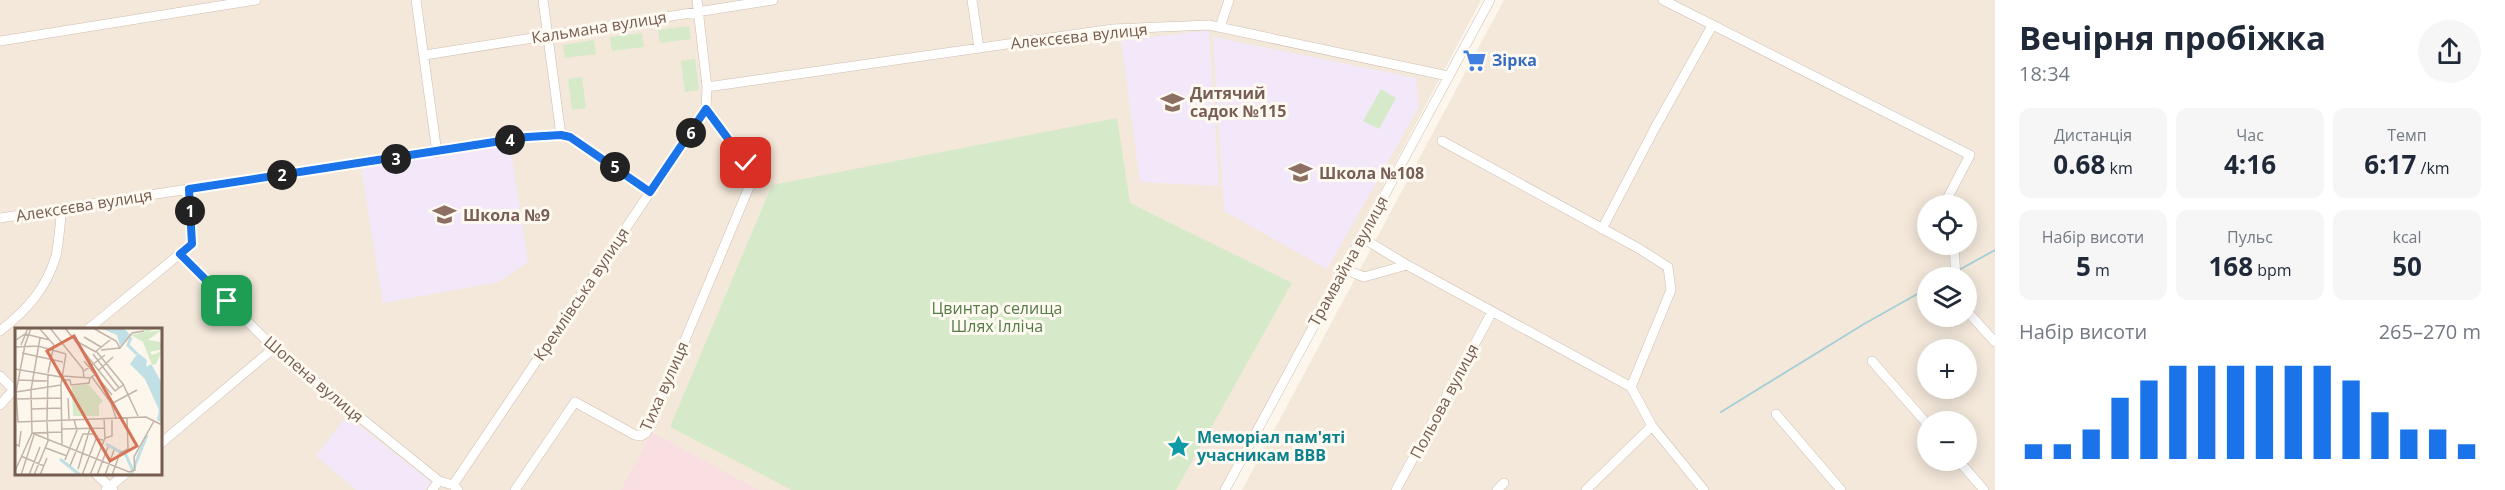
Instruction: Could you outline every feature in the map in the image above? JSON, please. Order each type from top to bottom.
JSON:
[{"type":"street","points":[[0,40],[256,0]]},
{"type":"street","points":[[416,0],[437,153]]},
{"type":"street","points":[[543,0],[561,135]]},
{"type":"street","points":[[697,0],[707,105]]},
{"type":"street","name":"Кальмана вулиця","points":[[425,54],[773,0]]},
{"type":"street","points":[[972,0],[979,48]]},
{"type":"street","points":[[1220,27],[1229,0]]},
{"type":"street","name":"Трамвайна вулиця","points":[[1225,490],[1490,0]]},
{"type":"street","points":[[1663,0],[1970,154],[1949,195]]},
{"type":"street","name":"Алексєєва вулиця","points":[[707,87],[1113,29],[1209,25],[1448,76]]},
{"type":"street","points":[[1602,229],[1712,26]]},
{"type":"street","name":"Тиха вулиця","points":[[515,490],[575,402],[635,435],[641,436],[646,433],[757,168],[746,163],[707,105]]},
{"type":"street","name":"Кремлівська вулиця","points":[[455,488],[707,105]]},
{"type":"street","name":"Алексєєва вулиця","points":[[0,218],[437,153],[527,137],[561,135],[580,143],[650,192]]},
{"type":"street","points":[[1442,141],[1638,248],[1668,267],[1671,290],[1631,387]]},
{"type":"street","points":[[89,328],[192,244],[189,189]]},
{"type":"street","points":[[0,331],[31,304],[47,281],[56,253],[62,208]]},
{"type":"street","points":[[1361,237],[1407,266],[1631,387],[1652,426],[1704,490]]},
{"type":"street","name":"Шопена вулиця","points":[[180,254],[274,348],[439,481],[455,488]]},
{"type":"street","points":[[1344,269],[1364,277],[1407,266]]},
{"type":"street","name":"Польова вулиця","points":[[1396,490],[1492,312]]},
{"type":"street","points":[[1977,322],[1995,342]]},
{"type":"street","points":[[162,442],[274,348]]},
{"type":"street","points":[[1872,361],[1917,412]]},
{"type":"street","points":[[0,376],[15,388]]},
{"type":"street","points":[[0,405],[15,390]]},
{"type":"street","points":[[1776,414],[1841,490]]},
{"type":"street","points":[[1586,490],[1652,426]]},
{"type":"street","points":[[1968,471],[1984,490]]},
{"type":"street","points":[[97,475],[109,489],[124,475]]},
{"type":"street","points":[[432,490],[439,481]]},
{"type":"shaded area","points":[[0,0],[1481,0],[1223,490],[0,490]]},
{"type":"shaded area","points":[[1504,0],[1995,0],[1995,490],[1242,490]]},
{"type":"shaded area","name":"Дитячий садок №115","points":[[1209,30],[1219,186],[1140,182],[1121,41]]},
{"type":"shaded area","name":"Школа №108","points":[[1213,37],[1416,78],[1419,107],[1327,269],[1224,211]]},
{"type":"shaded area","name":"Школа №9","points":[[510,145],[528,262],[499,282],[383,303],[361,168]]},
{"type":"shaded area","points":[[347,416],[431,482],[425,490],[356,490],[316,456]]},
{"type":"shaded area","points":[[652,432],[758,490],[621,490]]},
{"type":"green space","points":[[689,26],[691,39],[660,43],[658,30]]},
{"type":"green space","points":[[642,33],[644,47],[612,51],[610,37]]},
{"type":"green space","points":[[594,40],[596,54],[565,58],[563,45]]},
{"type":"green space","points":[[695,59],[699,90],[685,92],[681,61]]},
{"type":"green space","points":[[582,77],[586,108],[572,110],[568,79]]},
{"type":"green space","points":[[1381,89],[1396,98],[1379,129],[1363,121]]},
{"type":"green space","name":"Цвинтар селища Шлях Ілліча","points":[[1117,118],[1130,203],[1292,283],[1176,490],[792,490],[670,427],[772,185]]},
{"type":"waterway","points":[[1964,267],[1995,250]]},
{"type":"waterway","points":[[1721,412],[1917,294]]},
{"type":"place","name":"Зірка","points":[[1474,60]]},
{"type":"place","name":"Дитячий садок №115","points":[[1172,102]]},
{"type":"place","name":"Школа №108","points":[[1301,173]]},
{"type":"place","name":"Школа №9","points":[[445,215]]},
{"type":"place","name":"Меморіал пам'яті учасникам ВВВ","points":[[1179,446]]},
{"type":"route","points":[[227,301],[180,254],[192,244],[189,189],[437,153],[527,137],[561,135],[580,143],[650,192],[706,109],[712,114],[746,163]]}]
